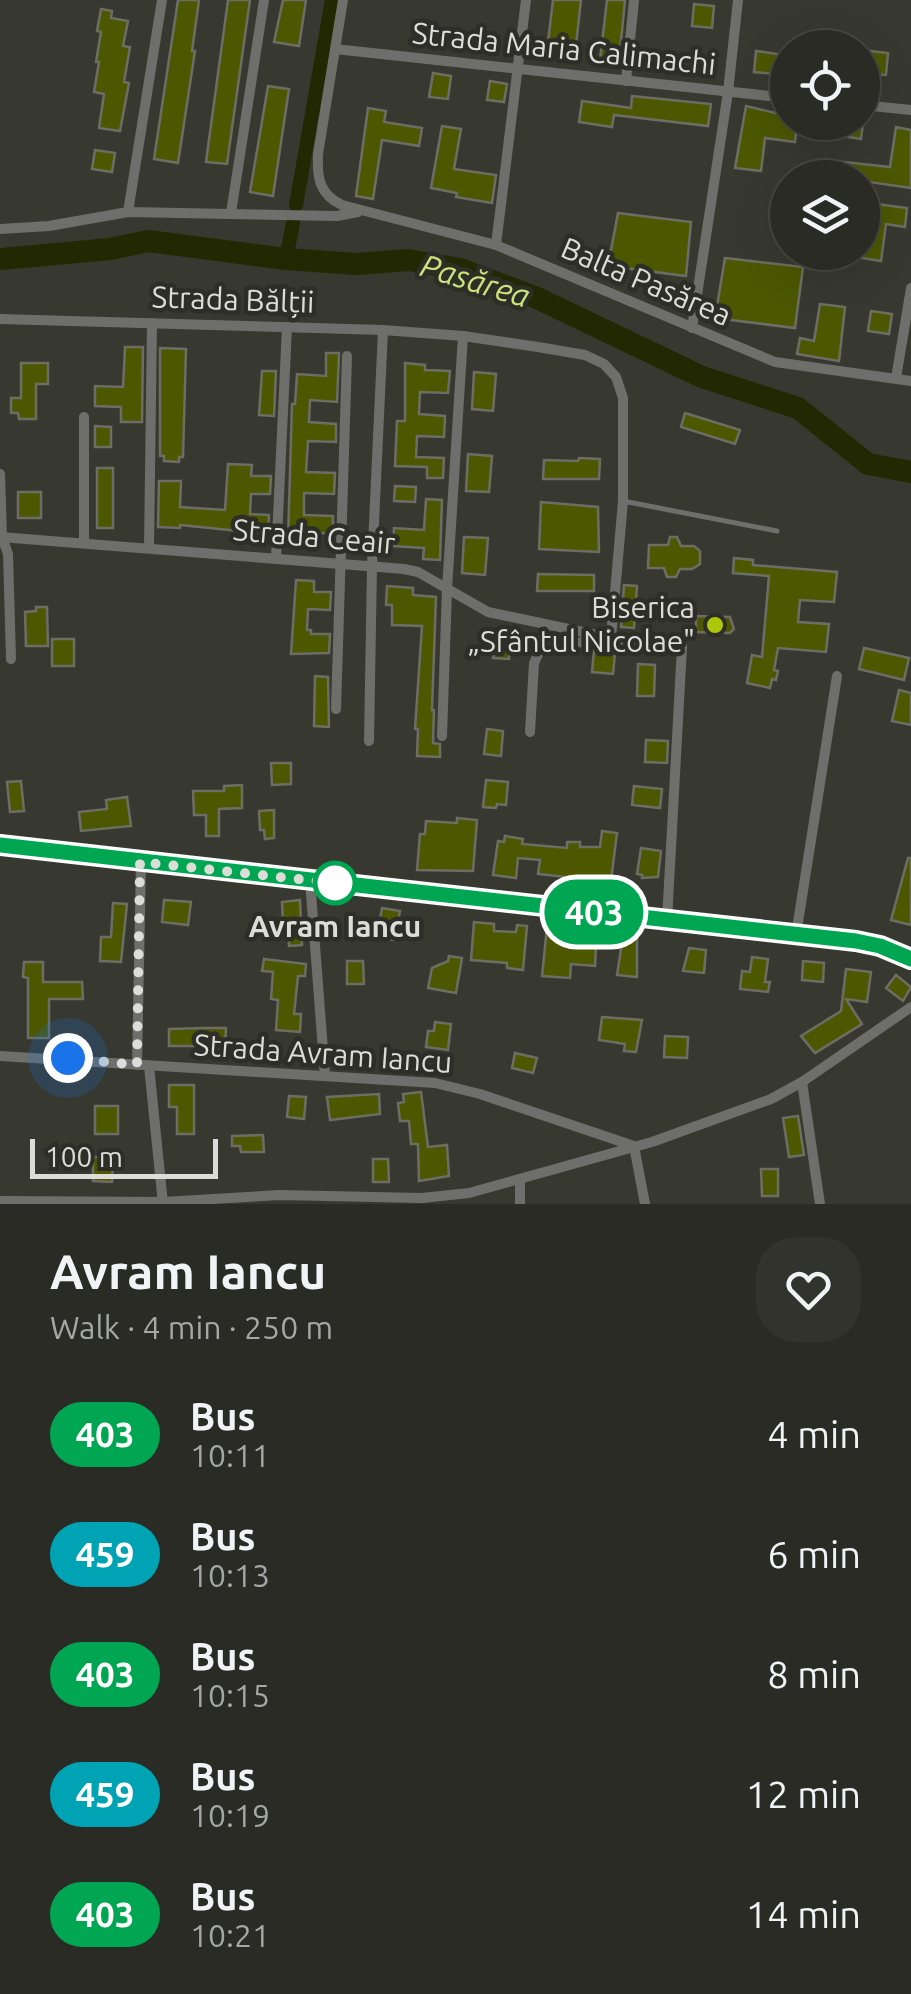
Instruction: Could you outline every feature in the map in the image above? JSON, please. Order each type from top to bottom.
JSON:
[{"type":"main road","points":[[0,846],[796,935],[880,946],[911,959]]},
{"type":"street","points":[[128,212],[162,0]]},
{"type":"street","points":[[232,213],[264,0]]},
{"type":"street","points":[[335,49],[343,0]]},
{"type":"street","points":[[496,245],[526,0]]},
{"type":"street","points":[[626,81],[634,0]]},
{"type":"street","points":[[692,328],[738,0]]},
{"type":"street","name":"Balta Pasărea","points":[[335,49],[317,175],[328,198],[496,245],[775,362],[911,381]]},
{"type":"street","name":"Strada Maria Calimachi","points":[[335,49],[770,96]]},
{"type":"street","points":[[880,107],[911,110]]},
{"type":"street","name":"Balta Pasărea","points":[[0,229],[50,226],[128,212],[337,216],[364,210]]},
{"type":"street","points":[[896,378],[911,288]]},
{"type":"street","name":"Strada Bălții","points":[[0,319],[383,330],[463,336],[585,355],[604,364],[616,377],[623,398],[624,501],[611,638]]},
{"type":"street","points":[[149,548],[152,322]]},
{"type":"street","points":[[276,559],[287,327]]},
{"type":"street","points":[[369,742],[383,330]]},
{"type":"street","points":[[442,736],[463,336]]},
{"type":"street","points":[[336,709],[346,356]]},
{"type":"street","points":[[84,417],[84,543]]},
{"type":"street","points":[[0,474],[1,537],[8,554],[10,659]]},
{"type":"street","name":"Strada Ceair","points":[[1,537],[418,572],[488,612],[611,638]]},
{"type":"street","points":[[530,732],[534,663],[541,648],[611,638],[679,644],[683,650],[667,920]]},
{"type":"street","points":[[796,935],[838,676]]},
{"type":"street","points":[[140,862],[143,1065],[163,1203]]},
{"type":"street","points":[[310,880],[325,1076]]},
{"type":"street","points":[[0,1201],[163,1203],[280,1195],[400,1201],[469,1192],[731,1116],[802,1082],[911,1008]]},
{"type":"street","name":"Strada Avram Iancu","points":[[0,1056],[435,1083],[480,1094],[634,1146]]},
{"type":"street","points":[[802,1082],[820,1204]]},
{"type":"street","points":[[634,1146],[645,1204]]},
{"type":"street","points":[[520,1179],[520,1204]]},
{"type":"lane","points":[[624,501],[776,531]]},
{"type":"building","points":[[178,0],[199,0],[178,163],[154,159]]},
{"type":"building","points":[[228,0],[250,0],[227,164],[206,162]]},
{"type":"building","points":[[283,0],[306,0],[299,46],[274,42]]},
{"type":"building","points":[[553,0],[581,0],[575,54],[547,50]]},
{"type":"building","points":[[607,0],[625,0],[619,62],[600,60]]},
{"type":"building","points":[[694,4],[714,6],[712,28],[692,26]]},
{"type":"building","points":[[101,9],[112,11],[111,18],[128,21],[123,46],[130,47],[124,82],[129,83],[120,131],[99,128],[104,94],[94,92]]},
{"type":"building","points":[[756,51],[770,53],[770,74],[754,72]]},
{"type":"building","points":[[880,52],[888,53],[886,75],[880,74]]},
{"type":"building","points":[[433,73],[451,76],[448,99],[429,97]]},
{"type":"building","points":[[490,81],[507,84],[504,102],[487,100]]},
{"type":"building","points":[[268,86],[289,89],[273,196],[250,192]]},
{"type":"building","points":[[632,96],[711,104],[708,126],[614,115],[612,127],[579,122],[582,101],[631,108]]},
{"type":"building","points":[[746,106],[770,112],[770,139],[765,138],[761,171],[735,168]]},
{"type":"building","points":[[368,108],[386,111],[384,122],[422,128],[419,146],[382,140],[373,199],[356,196]]},
{"type":"building","points":[[442,126],[461,129],[454,169],[496,175],[492,203],[431,188]]},
{"type":"building","points":[[896,127],[911,130],[911,188],[880,184],[880,166],[890,167]]},
{"type":"building","points":[[95,150],[115,153],[112,172],[92,169]]},
{"type":"building","points":[[880,204],[907,208],[905,227],[886,224],[881,261]]},
{"type":"building","points":[[618,213],[691,222],[686,276],[608,266]]},
{"type":"building","points":[[725,258],[770,263],[770,270],[803,270],[795,328],[715,318]]},
{"type":"building","points":[[820,304],[845,307],[839,361],[797,354],[800,338],[814,341]]},
{"type":"building","points":[[871,311],[892,314],[889,334],[868,331]]},
{"type":"building","points":[[125,347],[143,347],[142,422],[121,422],[121,407],[95,406],[95,386],[123,387]]},
{"type":"building","points":[[160,348],[186,349],[183,457],[179,457],[179,462],[164,461],[164,456],[160,456]]},
{"type":"building","points":[[326,353],[339,353],[337,402],[310,400],[309,422],[336,424],[336,442],[308,441],[306,472],[335,473],[334,494],[304,493],[304,515],[333,516],[333,534],[303,532],[303,542],[288,541],[292,404],[297,374],[326,376]]},
{"type":"building","points":[[21,363],[48,363],[48,384],[36,384],[36,419],[19,419],[18,413],[11,413],[11,398],[21,398]]},
{"type":"building","points":[[405,363],[425,365],[425,370],[450,371],[448,393],[420,392],[419,414],[445,416],[444,437],[417,436],[416,457],[444,458],[443,478],[427,478],[427,467],[395,466],[397,421],[405,421]]},
{"type":"building","points":[[262,371],[276,371],[274,416],[259,415]]},
{"type":"building","points":[[474,372],[496,374],[493,411],[472,409]]},
{"type":"building","points":[[685,413],[740,430],[735,444],[681,427]]},
{"type":"building","points":[[95,426],[111,427],[111,447],[95,447]]},
{"type":"building","points":[[468,454],[492,456],[489,492],[466,491]]},
{"type":"building","points":[[600,459],[599,479],[543,479],[544,460]]},
{"type":"building","points":[[228,464],[252,465],[251,476],[271,476],[270,494],[251,494],[250,514],[269,515],[268,534],[180,525],[158,527],[159,481],[181,481],[180,507],[225,510]]},
{"type":"building","points":[[97,468],[113,468],[113,528],[97,528]]},
{"type":"building","points":[[395,486],[416,487],[415,502],[394,501]]},
{"type":"building","points":[[18,492],[41,492],[41,518],[18,518]]},
{"type":"building","points":[[426,499],[442,500],[440,560],[423,559],[424,548],[393,546],[394,528],[424,530]]},
{"type":"building","points":[[541,502],[598,507],[599,552],[539,549]]},
{"type":"building","points":[[464,537],[488,538],[485,575],[462,573]]},
{"type":"building","points":[[670,537],[677,537],[681,546],[694,546],[700,551],[700,564],[680,569],[676,577],[667,577],[664,568],[648,568],[649,545],[668,545]]},
{"type":"building","points":[[734,558],[753,560],[753,565],[837,572],[834,602],[800,600],[798,622],[829,624],[826,652],[778,648],[774,670],[778,671],[770,688],[747,683],[752,655],[762,657],[769,576],[733,573]]},
{"type":"building","points":[[538,574],[594,575],[594,591],[537,591]]},
{"type":"building","points":[[296,580],[314,581],[314,592],[331,592],[330,610],[308,609],[307,630],[311,634],[330,634],[329,653],[291,654]]},
{"type":"building","points":[[624,585],[637,586],[634,628],[621,627]]},
{"type":"building","points":[[387,586],[413,588],[413,595],[436,597],[432,710],[433,743],[440,744],[440,757],[417,756],[415,729],[422,626],[392,625],[392,605],[386,605]]},
{"type":"building","points":[[36,607],[47,607],[48,646],[26,646],[25,612],[36,611]]},
{"type":"building","name":"Biserica „Sfântul Nicolae\"","points":[[696,616],[730,617],[734,629],[730,633],[696,632]]},
{"type":"building","points":[[495,637],[510,638],[509,659],[493,658]]},
{"type":"building","points":[[52,639],[74,639],[74,666],[52,666]]},
{"type":"building","points":[[864,648],[909,658],[904,680],[859,669]]},
{"type":"building","points":[[594,650],[615,653],[613,674],[592,672]]},
{"type":"building","points":[[638,664],[655,665],[654,696],[637,696]]},
{"type":"building","points":[[315,676],[328,677],[329,727],[314,726]]},
{"type":"building","points":[[899,690],[911,693],[911,725],[892,721]]},
{"type":"building","points":[[487,729],[503,731],[501,756],[484,754]]},
{"type":"building","points":[[646,740],[668,741],[667,763],[645,762]]},
{"type":"building","points":[[271,763],[291,763],[291,784],[272,785]]},
{"type":"building","points":[[486,780],[508,782],[506,805],[483,807]]},
{"type":"building","points":[[21,781],[24,811],[10,812],[7,782]]},
{"type":"building","points":[[242,785],[242,808],[219,809],[219,836],[206,836],[206,815],[194,815],[193,791],[224,791],[224,786]]},
{"type":"building","points":[[634,786],[662,789],[660,808],[632,805]]},
{"type":"building","points":[[127,797],[131,826],[81,831],[79,812],[107,809],[106,800]]},
{"type":"building","points":[[274,810],[274,838],[265,839],[264,830],[260,830],[259,811]]},
{"type":"building","points":[[457,818],[477,820],[473,871],[417,870],[420,834],[425,834],[426,821],[457,823]]},
{"type":"building","points":[[602,831],[617,833],[611,881],[566,880],[538,874],[540,860],[518,858],[516,878],[493,875],[498,841],[504,842],[505,836],[523,839],[522,844],[567,848],[567,842],[580,842],[580,847],[600,847]]},
{"type":"building","points":[[641,848],[661,851],[658,877],[642,878],[637,874]]},
{"type":"building","points":[[911,858],[911,925],[891,920]]},
{"type":"building","points":[[164,900],[191,902],[188,925],[162,922]]},
{"type":"building","points":[[300,900],[302,945],[289,946],[282,902]]},
{"type":"building","points":[[113,903],[127,904],[121,962],[100,961],[101,937],[111,937]]},
{"type":"building","points":[[382,908],[400,911],[394,940],[377,937]]},
{"type":"building","points":[[474,922],[494,924],[494,931],[516,932],[517,925],[527,926],[523,970],[507,968],[507,963],[471,960]]},
{"type":"building","points":[[547,927],[562,929],[560,944],[596,947],[595,966],[571,964],[570,978],[542,976]]},
{"type":"building","points":[[623,936],[637,938],[637,977],[617,975]]},
{"type":"building","points":[[689,948],[706,950],[704,973],[683,971]]},
{"type":"building","points":[[449,956],[462,958],[456,993],[428,988],[432,968],[448,961]]},
{"type":"building","points":[[752,957],[768,959],[768,992],[740,989],[742,971],[750,972]]},
{"type":"building","points":[[264,959],[306,964],[305,976],[298,976],[294,1014],[301,1014],[300,1032],[276,1030],[278,1000],[271,999],[273,972],[262,971]]},
{"type":"building","points":[[347,961],[363,961],[364,984],[347,984]]},
{"type":"building","points":[[803,961],[824,963],[823,982],[802,980]]},
{"type":"building","points":[[24,962],[43,962],[43,982],[82,982],[83,999],[49,999],[49,1038],[28,1038],[28,978],[23,977]]},
{"type":"building","points":[[846,969],[871,972],[867,1002],[846,999],[862,1024],[815,1053],[801,1036],[841,1011]]},
{"type":"building","points":[[896,975],[911,987],[903,1001],[886,988]]},
{"type":"building","points":[[602,1017],[642,1020],[636,1052],[624,1051],[625,1044],[599,1040]]},
{"type":"building","points":[[435,1022],[451,1024],[448,1050],[426,1047],[428,1031],[434,1031]]},
{"type":"building","points":[[226,1028],[225,1050],[169,1046],[169,1029]]},
{"type":"building","points":[[665,1036],[688,1037],[687,1058],[664,1057]]},
{"type":"building","points":[[515,1053],[537,1058],[533,1073],[512,1068]]},
{"type":"building","points":[[169,1085],[194,1085],[194,1134],[177,1134],[177,1107],[169,1107]]},
{"type":"building","points":[[421,1092],[428,1147],[447,1145],[449,1176],[419,1181],[418,1144],[411,1144],[409,1121],[400,1121],[398,1103],[404,1102],[403,1094]]},
{"type":"building","points":[[379,1094],[380,1114],[330,1120],[327,1097]]},
{"type":"building","points":[[289,1096],[306,1097],[304,1119],[287,1117]]},
{"type":"building","points":[[95,1106],[118,1106],[118,1134],[95,1134]]},
{"type":"building","points":[[798,1116],[804,1155],[789,1157],[783,1118]]},
{"type":"building","points":[[263,1135],[264,1152],[241,1152],[240,1146],[232,1146],[232,1136]]},
{"type":"building","points":[[93,1157],[113,1157],[112,1182],[93,1181]]},
{"type":"building","points":[[373,1159],[388,1159],[389,1182],[373,1182]]},
{"type":"building","points":[[761,1169],[778,1169],[778,1196],[762,1196]]},
{"type":"waterway","points":[[296,205],[332,0]]},
{"type":"waterway","points":[[286,259],[293,223]]},
{"type":"waterway","name":"Pasărea","points":[[0,259],[110,249],[148,241],[286,259],[356,264],[408,260],[460,269],[535,297],[702,377],[798,408],[868,464],[911,472]]},
{"type":"bus line","name":"403","points":[[0,845],[856,941],[911,959]]},
{"type":"place","name":"Biserica „Sfântul Nicolae\"","points":[[715,625]]},
{"type":"place","name":"Avram Iancu","points":[[335,883]]},
{"type":"route","points":[[68,1058],[137,1065],[140,862],[335,883]]}]
